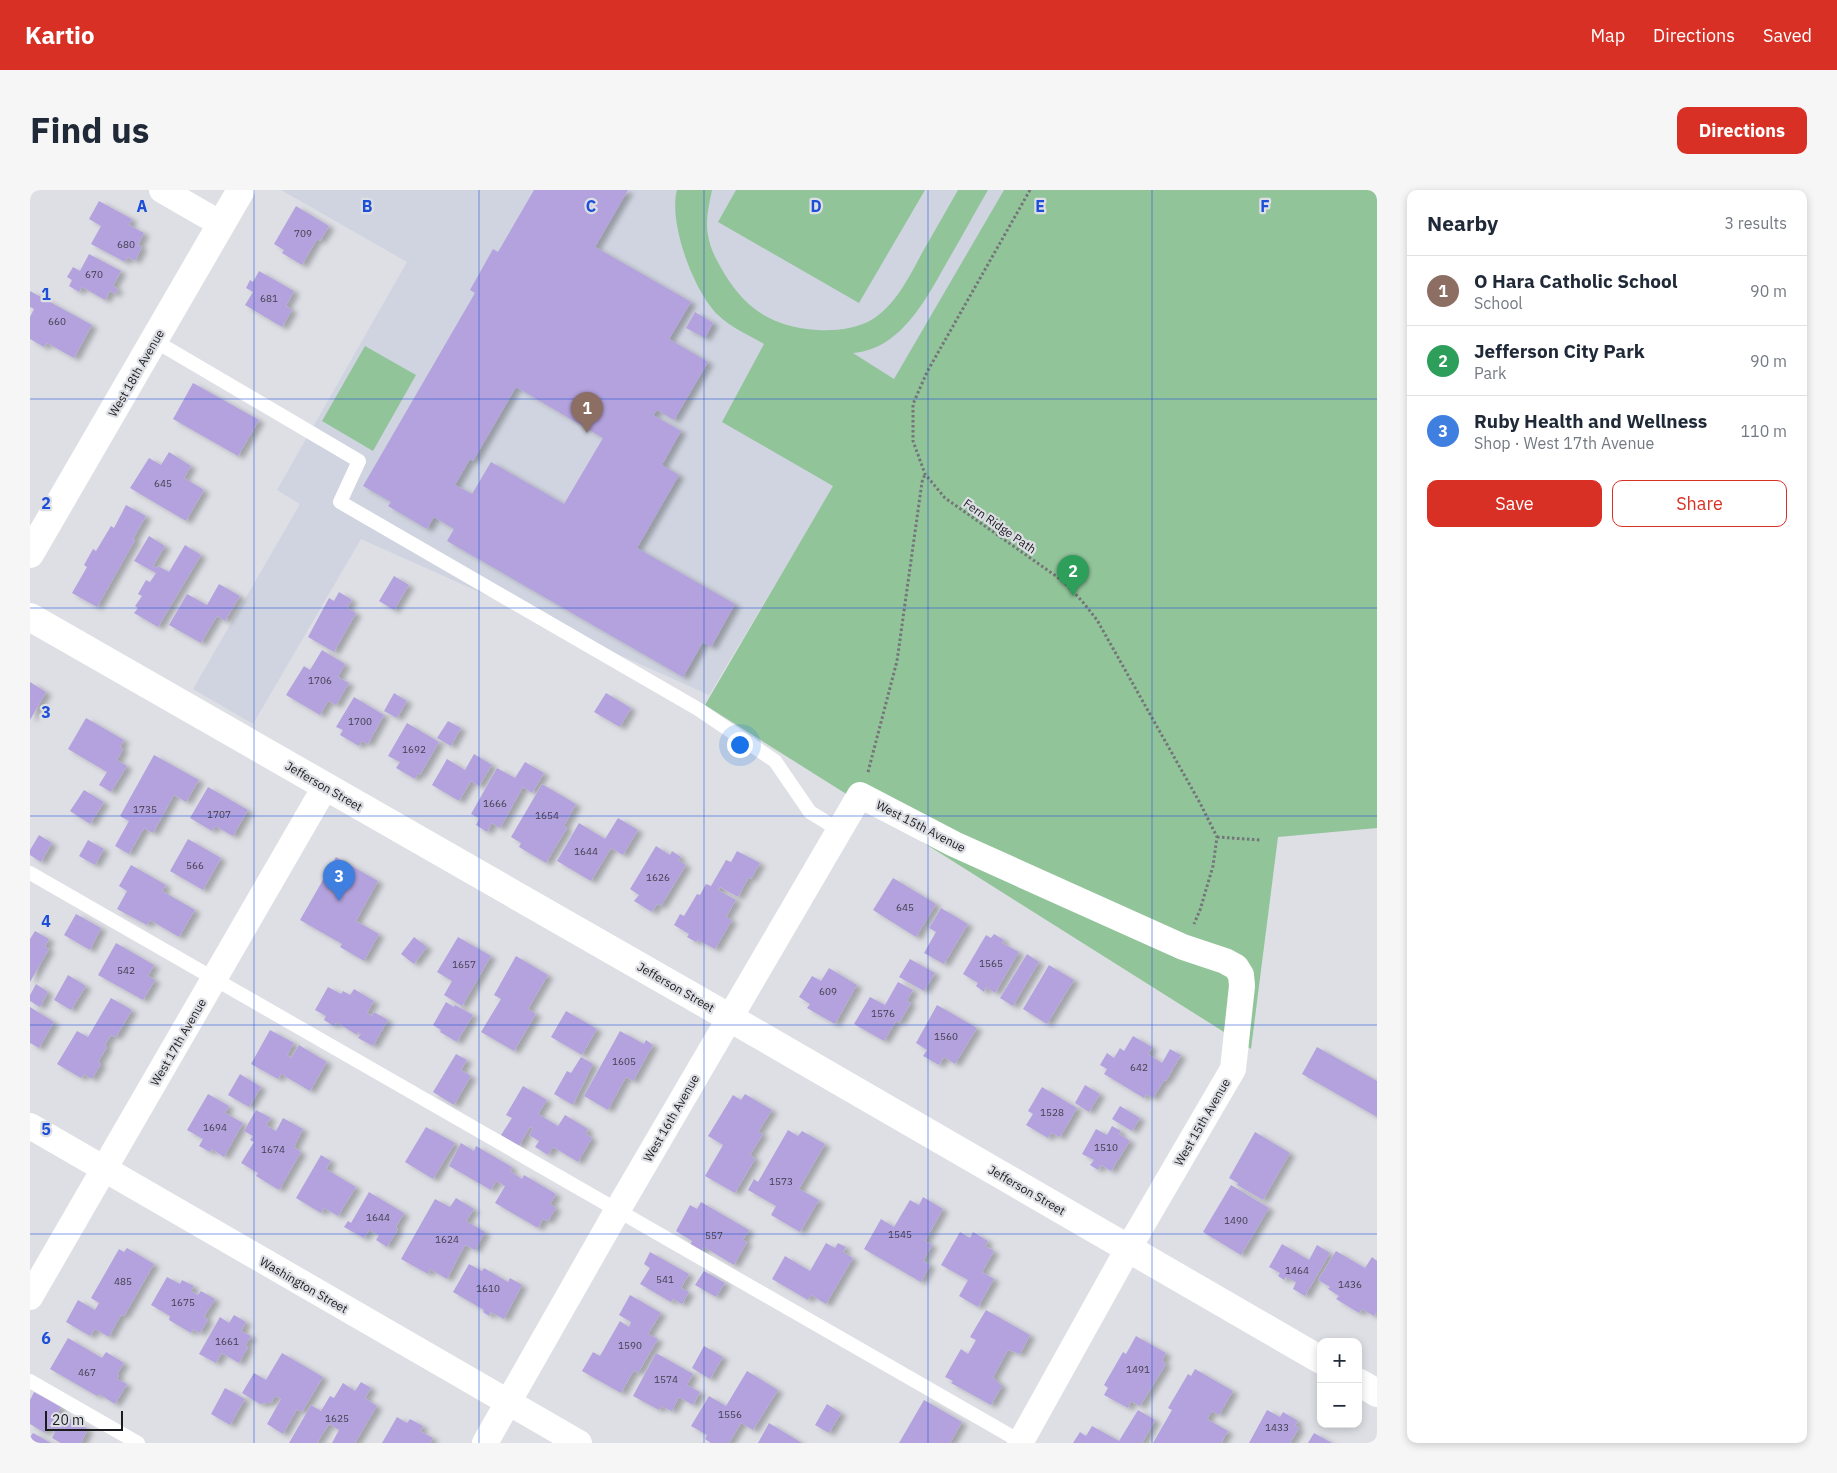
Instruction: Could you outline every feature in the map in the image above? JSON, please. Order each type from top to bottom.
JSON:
[{"type":"street","points":[[162,190],[221,224]]},
{"type":"street","name":"West 18th Avenue","points":[[30,554],[241,190]]},
{"type":"street","name":"Jefferson Street","points":[[30,617],[730,1018],[1317,1358]]},
{"type":"street","name":"West 17th Avenue","points":[[30,1297],[325,787]]},
{"type":"street","name":"West 16th Avenue","points":[[485,1443],[617,1211],[860,795]]},
{"type":"street","name":"West 15th Avenue","points":[[860,795],[954,844],[1183,947],[1225,961],[1236,967],[1241,975],[1242,986],[1233,1069],[1128,1249],[1021,1443]]},
{"type":"street","name":"Washington Street","points":[[30,1126],[578,1443]]},
{"type":"street","points":[[1360,1383],[1377,1393]]},
{"type":"lane","points":[[155,340],[359,461],[340,502],[698,709],[775,761],[810,812],[839,830]]},
{"type":"lane","points":[[30,873],[1021,1443]]},
{"type":"lane","points":[[30,1381],[138,1443]]},
{"type":"path","name":"Fern Ridge Path","points":[[1030,190],[927,372],[913,404],[912,441],[925,474],[945,498],[1063,582],[1097,620],[1217,836]]},
{"type":"path","points":[[860,795],[871,762],[897,661],[922,482],[925,474]]},
{"type":"path","points":[[1183,947],[1200,910],[1213,866],[1217,836],[1260,840]]},
{"type":"shaded area","points":[[281,190],[1004,190],[834,486],[709,695],[361,539],[253,724],[193,689],[300,504],[277,490],[407,262]]},
{"type":"green space","points":[[677,190],[712,190],[707,224],[710,245],[724,273],[742,298],[752,307],[775,321],[788,325],[817,330],[838,330],[860,325],[873,319],[896,297],[958,190],[988,190],[933,287],[912,318],[886,342],[871,349],[853,353],[894,379],[1004,190],[1377,190],[1377,828],[1278,837],[1251,1049],[705,705],[833,486],[722,422],[764,344],[723,320],[700,290],[685,256],[680,238],[675,204]]},
{"type":"green space","points":[[736,190],[925,190],[859,303],[718,222]]},
{"type":"green space","points":[[365,346],[416,375],[373,451],[322,421]]},
{"type":"building","points":[[534,190],[628,190],[595,247],[691,302],[669,339],[708,362],[674,420],[657,410],[653,415],[681,431],[662,465],[679,475],[637,548],[735,604],[711,647],[703,642],[683,677],[447,541],[454,529],[434,517],[427,529],[388,506],[391,502],[363,486],[475,293],[470,290],[493,249],[498,252]],"holes":[[[516,387],[603,438],[564,504],[491,462],[472,494],[455,485],[470,459],[473,461]]]},
{"type":"building","points":[[99,201],[132,219],[129,225],[144,233],[138,245],[142,247],[135,261],[128,257],[125,262],[91,244],[101,226],[89,219]]},
{"type":"building","points":[[296,206],[329,226],[320,241],[317,239],[302,265],[282,253],[284,250],[274,244]]},
{"type":"building","points":[[89,254],[121,271],[113,286],[118,289],[115,294],[110,291],[105,300],[82,287],[79,292],[69,286],[72,280],[67,277],[73,267],[80,271]]},
{"type":"building","points":[[259,271],[294,291],[286,306],[292,310],[282,327],[245,305],[253,292],[246,288],[250,280],[253,282]]},
{"type":"building","points":[[30,291],[92,325],[74,358],[47,343],[44,347],[30,339],[30,317],[34,309],[30,307]]},
{"type":"building","points":[[695,312],[713,323],[705,338],[686,328]]},
{"type":"building","points":[[193,383],[259,420],[238,456],[173,419]]},
{"type":"building","points":[[169,452],[191,466],[184,478],[204,490],[186,521],[130,488],[149,458],[161,465]]},
{"type":"building","points":[[126,505],[146,516],[133,539],[135,540],[97,607],[72,593],[87,567],[84,565],[93,549],[96,551],[111,526],[114,528]]},
{"type":"building","points":[[149,536],[165,546],[153,566],[157,568],[158,566],[169,572],[185,545],[201,555],[158,627],[134,613],[138,608],[135,606],[142,596],[138,594],[146,580],[150,582],[156,573],[134,561]]},
{"type":"building","points":[[394,576],[409,585],[394,610],[379,601]]},
{"type":"building","points":[[219,584],[240,596],[225,621],[217,616],[201,643],[169,625],[187,594],[207,605]]},
{"type":"building","points":[[339,592],[352,600],[347,608],[356,613],[334,652],[308,637],[329,598],[334,601]]},
{"type":"building","points":[[322,650],[345,664],[338,677],[349,683],[336,705],[328,701],[320,715],[286,695],[304,666],[310,670]]},
{"type":"building","points":[[30,682],[46,692],[30,720]]},
{"type":"building","points":[[394,693],[407,701],[397,718],[384,711]]},
{"type":"building","points":[[606,693],[631,708],[620,727],[594,712]]},
{"type":"building","points":[[354,697],[384,715],[368,744],[362,741],[359,746],[340,735],[343,730],[336,727]]},
{"type":"building","points":[[86,718],[124,740],[120,747],[123,749],[117,760],[127,766],[111,792],[99,785],[107,772],[68,749]]},
{"type":"building","points":[[448,721],[461,728],[451,746],[437,738]]},
{"type":"building","points":[[407,723],[439,742],[420,775],[418,773],[415,779],[396,768],[400,762],[388,756]]},
{"type":"building","points":[[474,754],[492,765],[479,786],[471,781],[459,801],[432,785],[447,759],[465,770]]},
{"type":"building","points":[[154,755],[199,780],[186,802],[174,795],[153,833],[144,828],[129,854],[115,846],[129,821],[120,816]]},
{"type":"building","points":[[525,762],[544,773],[532,793],[523,787],[500,828],[492,823],[487,832],[476,825],[479,818],[471,814],[497,768],[515,778]]},
{"type":"building","points":[[542,784],[576,804],[564,826],[567,828],[546,863],[519,847],[521,843],[511,837]]},
{"type":"building","points":[[208,787],[248,810],[233,836],[215,826],[212,831],[190,818]]},
{"type":"building","points":[[84,790],[104,802],[90,824],[70,811]]},
{"type":"building","points":[[618,818],[638,830],[623,855],[611,848],[591,881],[557,861],[579,823],[605,839]]},
{"type":"building","points":[[39,835],[52,843],[41,862],[30,855],[30,850]]},
{"type":"building","points":[[188,839],[221,858],[203,890],[170,871]]},
{"type":"building","points":[[88,840],[104,849],[95,865],[79,856]]},
{"type":"building","points":[[656,846],[670,855],[672,851],[681,857],[678,860],[686,865],[661,906],[657,904],[652,912],[634,901],[639,895],[630,889]]},
{"type":"building","points":[[737,851],[760,863],[751,879],[749,877],[738,897],[720,887],[718,890],[736,900],[726,917],[732,920],[715,949],[698,940],[696,942],[687,937],[689,934],[674,925],[680,914],[684,916],[697,894],[700,895],[706,884],[711,886],[726,860],[731,862]]},
{"type":"building","points":[[336,857],[378,881],[356,921],[379,934],[364,961],[340,947],[342,944],[300,920]]},
{"type":"building","points":[[131,865],[166,885],[162,891],[195,910],[179,937],[150,920],[147,925],[117,909],[127,891],[119,886]]},
{"type":"building","points":[[893,878],[936,904],[916,937],[873,910]]},
{"type":"building","points":[[941,908],[968,924],[944,964],[924,953],[936,932],[929,928]]},
{"type":"building","points":[[76,914],[101,928],[90,950],[64,935]]},
{"type":"building","points":[[35,931],[49,939],[45,947],[49,949],[30,982],[30,939]]},
{"type":"building","points":[[994,934],[1004,940],[1002,943],[1019,952],[995,993],[986,987],[984,992],[976,986],[978,983],[963,974],[986,935],[991,938]]},
{"type":"building","points":[[414,937],[427,947],[414,964],[401,954]]},
{"type":"building","points":[[458,937],[491,956],[462,1006],[444,995],[452,981],[437,972]]},
{"type":"building","points":[[116,943],[154,965],[148,976],[155,980],[143,1000],[98,975]]},
{"type":"building","points":[[1027,954],[1039,962],[1013,1006],[1000,998]]},
{"type":"building","points":[[516,956],[548,975],[528,1009],[536,1014],[514,1051],[481,1032],[501,999],[494,995]]},
{"type":"building","points":[[910,959],[935,973],[924,991],[899,977]]},
{"type":"building","points":[[1049,965],[1074,980],[1047,1024],[1023,1009]]},
{"type":"building","points":[[829,968],[857,985],[835,1024],[807,1008],[810,1004],[799,997],[812,976],[821,981]]},
{"type":"building","points":[[68,975],[86,986],[71,1010],[54,1000]]},
{"type":"building","points":[[898,982],[913,990],[907,1001],[911,1003],[899,1023],[896,1021],[884,1041],[854,1024],[870,997],[885,1005]]},
{"type":"building","points":[[36,984],[48,992],[40,1007],[30,1001],[30,995]]},
{"type":"building","points":[[328,987],[341,994],[343,991],[350,995],[354,989],[374,1001],[367,1013],[372,1016],[374,1012],[388,1020],[373,1046],[358,1038],[361,1034],[358,1032],[357,1035],[336,1022],[334,1026],[324,1020],[326,1016],[315,1010]]},
{"type":"building","points":[[111,998],[132,1010],[116,1037],[111,1035],[105,1045],[107,1047],[98,1062],[101,1064],[92,1079],[84,1074],[81,1078],[57,1064],[77,1031],[88,1037]]},
{"type":"building","points":[[446,1002],[473,1015],[457,1042],[440,1032],[441,1030],[433,1025]]},
{"type":"building","points":[[937,1005],[977,1028],[955,1064],[944,1057],[939,1065],[923,1056],[927,1050],[916,1043]]},
{"type":"building","points":[[30,1007],[54,1022],[39,1048],[30,1043]]},
{"type":"building","points":[[566,1011],[597,1029],[582,1055],[551,1037]]},
{"type":"building","points":[[270,1030],[294,1043],[287,1055],[291,1058],[299,1045],[327,1062],[310,1091],[281,1074],[278,1079],[251,1064]]},
{"type":"building","points":[[620,1031],[644,1044],[646,1040],[653,1045],[633,1081],[626,1077],[608,1110],[584,1096]]},
{"type":"building","points":[[1133,1036],[1152,1047],[1148,1054],[1162,1063],[1170,1049],[1181,1055],[1166,1081],[1164,1080],[1153,1098],[1146,1094],[1144,1098],[1104,1074],[1107,1069],[1100,1065],[1107,1053],[1114,1058],[1120,1048],[1124,1051]]},
{"type":"building","points":[[1317,1047],[1377,1081],[1377,1117],[1302,1074]]},
{"type":"building","points":[[456,1054],[467,1060],[461,1070],[471,1076],[454,1105],[433,1092]]},
{"type":"building","points":[[581,1057],[593,1064],[573,1105],[554,1094],[567,1071],[571,1073]]},
{"type":"building","points":[[240,1074],[261,1087],[249,1107],[228,1095]]},
{"type":"building","points":[[1085,1085],[1100,1094],[1089,1112],[1075,1103]]},
{"type":"building","points":[[523,1086],[547,1100],[538,1114],[558,1126],[565,1115],[588,1129],[586,1134],[592,1138],[578,1162],[553,1147],[548,1155],[535,1147],[539,1141],[529,1135],[533,1128],[530,1127],[519,1146],[501,1135],[512,1118],[506,1115]]},
{"type":"building","points":[[1042,1087],[1077,1108],[1060,1137],[1051,1133],[1048,1138],[1026,1125],[1033,1114],[1028,1111]]},
{"type":"building","points":[[208,1094],[229,1106],[225,1113],[243,1123],[224,1157],[212,1149],[210,1152],[199,1146],[203,1139],[187,1130]]},
{"type":"building","points":[[745,1094],[772,1110],[758,1132],[763,1134],[750,1155],[755,1159],[735,1193],[705,1176],[723,1145],[708,1136],[733,1095],[741,1100]]},
{"type":"building","points":[[1120,1106],[1140,1118],[1132,1131],[1112,1119]]},
{"type":"building","points":[[256,1110],[271,1118],[266,1125],[276,1131],[283,1118],[303,1129],[294,1147],[301,1152],[279,1190],[256,1176],[258,1173],[241,1163],[254,1142],[250,1140],[253,1136],[244,1131]]},
{"type":"building","points":[[1112,1126],[1121,1131],[1119,1134],[1130,1141],[1111,1171],[1101,1165],[1098,1170],[1090,1165],[1094,1160],[1082,1154],[1096,1129],[1107,1135]]},
{"type":"building","points":[[426,1127],[455,1143],[433,1179],[405,1162]]},
{"type":"building","points":[[788,1130],[798,1136],[802,1131],[825,1144],[799,1189],[819,1200],[800,1232],[771,1215],[776,1206],[748,1190],[754,1179],[758,1182]]},
{"type":"building","points":[[1255,1132],[1290,1153],[1263,1200],[1237,1185],[1238,1183],[1229,1178]]},
{"type":"building","points":[[461,1143],[474,1151],[476,1146],[512,1167],[510,1171],[522,1179],[524,1175],[556,1194],[550,1204],[556,1208],[548,1221],[543,1219],[538,1228],[495,1203],[505,1186],[496,1181],[491,1190],[449,1166]]},
{"type":"building","points":[[321,1155],[331,1161],[326,1169],[356,1187],[338,1216],[324,1208],[321,1213],[296,1198]]},
{"type":"building","points":[[1231,1185],[1269,1208],[1241,1255],[1203,1232]]},
{"type":"building","points":[[369,1192],[404,1213],[396,1227],[398,1229],[387,1247],[376,1240],[379,1235],[369,1230],[364,1238],[344,1227],[348,1221],[351,1223]]},
{"type":"building","points":[[923,1197],[943,1209],[925,1241],[932,1245],[923,1261],[930,1265],[921,1282],[864,1249],[881,1219],[894,1227],[910,1200],[919,1205]]},
{"type":"building","points":[[456,1198],[474,1209],[466,1221],[485,1232],[475,1250],[465,1245],[447,1279],[430,1269],[428,1274],[401,1259],[435,1199],[450,1207]]},
{"type":"building","points":[[701,1202],[749,1230],[743,1240],[747,1242],[734,1265],[704,1247],[702,1251],[690,1245],[692,1241],[676,1231],[690,1205],[697,1209]]},
{"type":"building","points":[[960,1232],[970,1238],[973,1232],[988,1241],[985,1246],[994,1251],[982,1272],[994,1279],[978,1307],[959,1296],[968,1280],[941,1265]]},
{"type":"building","points":[[826,1243],[835,1248],[838,1243],[846,1247],[843,1252],[853,1258],[826,1304],[811,1295],[808,1300],[772,1279],[785,1256],[810,1271]]},
{"type":"building","points":[[1282,1244],[1309,1260],[1317,1245],[1330,1253],[1305,1296],[1293,1289],[1296,1282],[1286,1277],[1284,1280],[1278,1276],[1280,1273],[1269,1267]]},
{"type":"building","points":[[127,1248],[154,1264],[124,1316],[121,1315],[109,1337],[95,1329],[90,1336],[66,1322],[78,1300],[95,1310],[99,1303],[91,1298],[119,1249],[124,1252]]},
{"type":"building","points":[[1336,1251],[1365,1268],[1372,1257],[1377,1261],[1377,1311],[1374,1316],[1362,1309],[1359,1313],[1336,1299],[1339,1296],[1328,1289],[1330,1287],[1318,1280]]},
{"type":"building","points":[[650,1252],[689,1274],[681,1288],[689,1292],[682,1304],[673,1299],[671,1302],[640,1284],[650,1268],[644,1264]]},
{"type":"building","points":[[469,1264],[482,1271],[484,1268],[508,1282],[510,1278],[522,1285],[504,1319],[491,1312],[489,1316],[483,1312],[484,1310],[453,1292]]},
{"type":"building","points":[[704,1271],[725,1283],[716,1297],[695,1285]]},
{"type":"building","points":[[167,1277],[180,1284],[182,1280],[194,1286],[191,1291],[198,1295],[201,1291],[215,1299],[204,1317],[208,1320],[200,1333],[193,1329],[191,1333],[169,1320],[170,1316],[151,1305]]},
{"type":"building","points":[[630,1295],[661,1313],[648,1334],[658,1339],[638,1373],[634,1370],[621,1393],[582,1371],[593,1352],[600,1356],[620,1321],[629,1327],[631,1322],[619,1315]]},
{"type":"building","points":[[986,1310],[1030,1335],[1020,1354],[1008,1350],[993,1377],[1002,1386],[991,1405],[951,1383],[953,1381],[945,1377],[961,1349],[968,1354],[976,1340],[970,1337]]},
{"type":"building","points":[[234,1315],[246,1322],[241,1331],[251,1336],[245,1346],[248,1347],[239,1363],[222,1353],[216,1363],[199,1354],[220,1317],[229,1323]]},
{"type":"building","points":[[1136,1336],[1166,1353],[1162,1361],[1166,1364],[1140,1406],[1131,1401],[1128,1408],[1104,1395],[1108,1388],[1104,1385],[1123,1352],[1126,1354]]},
{"type":"building","points":[[68,1338],[102,1358],[106,1352],[124,1363],[117,1374],[119,1375],[117,1379],[127,1384],[115,1404],[50,1369]]},
{"type":"building","points":[[704,1346],[723,1357],[710,1379],[692,1368]]},
{"type":"building","points":[[282,1353],[323,1377],[302,1412],[297,1409],[283,1434],[267,1424],[281,1399],[275,1396],[272,1402],[260,1404],[242,1393],[254,1373],[266,1380]]},
{"type":"building","points":[[656,1353],[693,1374],[687,1385],[700,1392],[693,1405],[679,1397],[672,1411],[661,1406],[659,1410],[633,1396]]},
{"type":"building","points":[[1195,1369],[1233,1391],[1219,1415],[1212,1411],[1207,1419],[1228,1431],[1221,1443],[1153,1443],[1172,1410],[1168,1408],[1188,1374],[1191,1376]]},
{"type":"building","points":[[747,1371],[778,1390],[753,1430],[741,1423],[729,1443],[711,1443],[705,1439],[707,1435],[691,1426],[709,1396],[726,1406]]},
{"type":"building","points":[[361,1382],[371,1388],[365,1398],[377,1406],[355,1443],[332,1443],[339,1430],[329,1424],[317,1443],[289,1443],[311,1405],[321,1411],[330,1396],[334,1398],[343,1383],[355,1391]]},
{"type":"building","points":[[225,1388],[245,1399],[230,1425],[211,1414]]},
{"type":"building","points":[[34,1392],[61,1407],[58,1412],[88,1429],[81,1443],[61,1443],[52,1438],[55,1432],[48,1427],[45,1433],[30,1424],[30,1400]]},
{"type":"building","points":[[924,1400],[962,1422],[950,1443],[899,1443]]},
{"type":"building","points":[[827,1404],[841,1413],[829,1433],[815,1425]]},
{"type":"building","points":[[1138,1410],[1155,1420],[1142,1443],[1073,1443],[1080,1432],[1086,1436],[1092,1426],[1119,1441]]},
{"type":"building","points":[[1267,1410],[1280,1417],[1283,1412],[1298,1421],[1295,1425],[1299,1428],[1290,1443],[1249,1443]]},
{"type":"building","points":[[397,1417],[407,1423],[410,1419],[423,1426],[420,1431],[433,1438],[430,1443],[382,1443]]},
{"type":"building","points":[[769,1423],[802,1443],[758,1443]]},
{"type":"building","points":[[33,1433],[51,1443],[30,1443],[30,1437]]},
{"type":"building","points":[[1314,1433],[1332,1443],[1308,1443]]},
{"type":"place","name":"O Hara Catholic School","points":[[587,433]]},
{"type":"place","name":"Jefferson City Park","points":[[1073,596]]},
{"type":"place","name":"Ruby Health and Wellness","points":[[339,901]]}]
